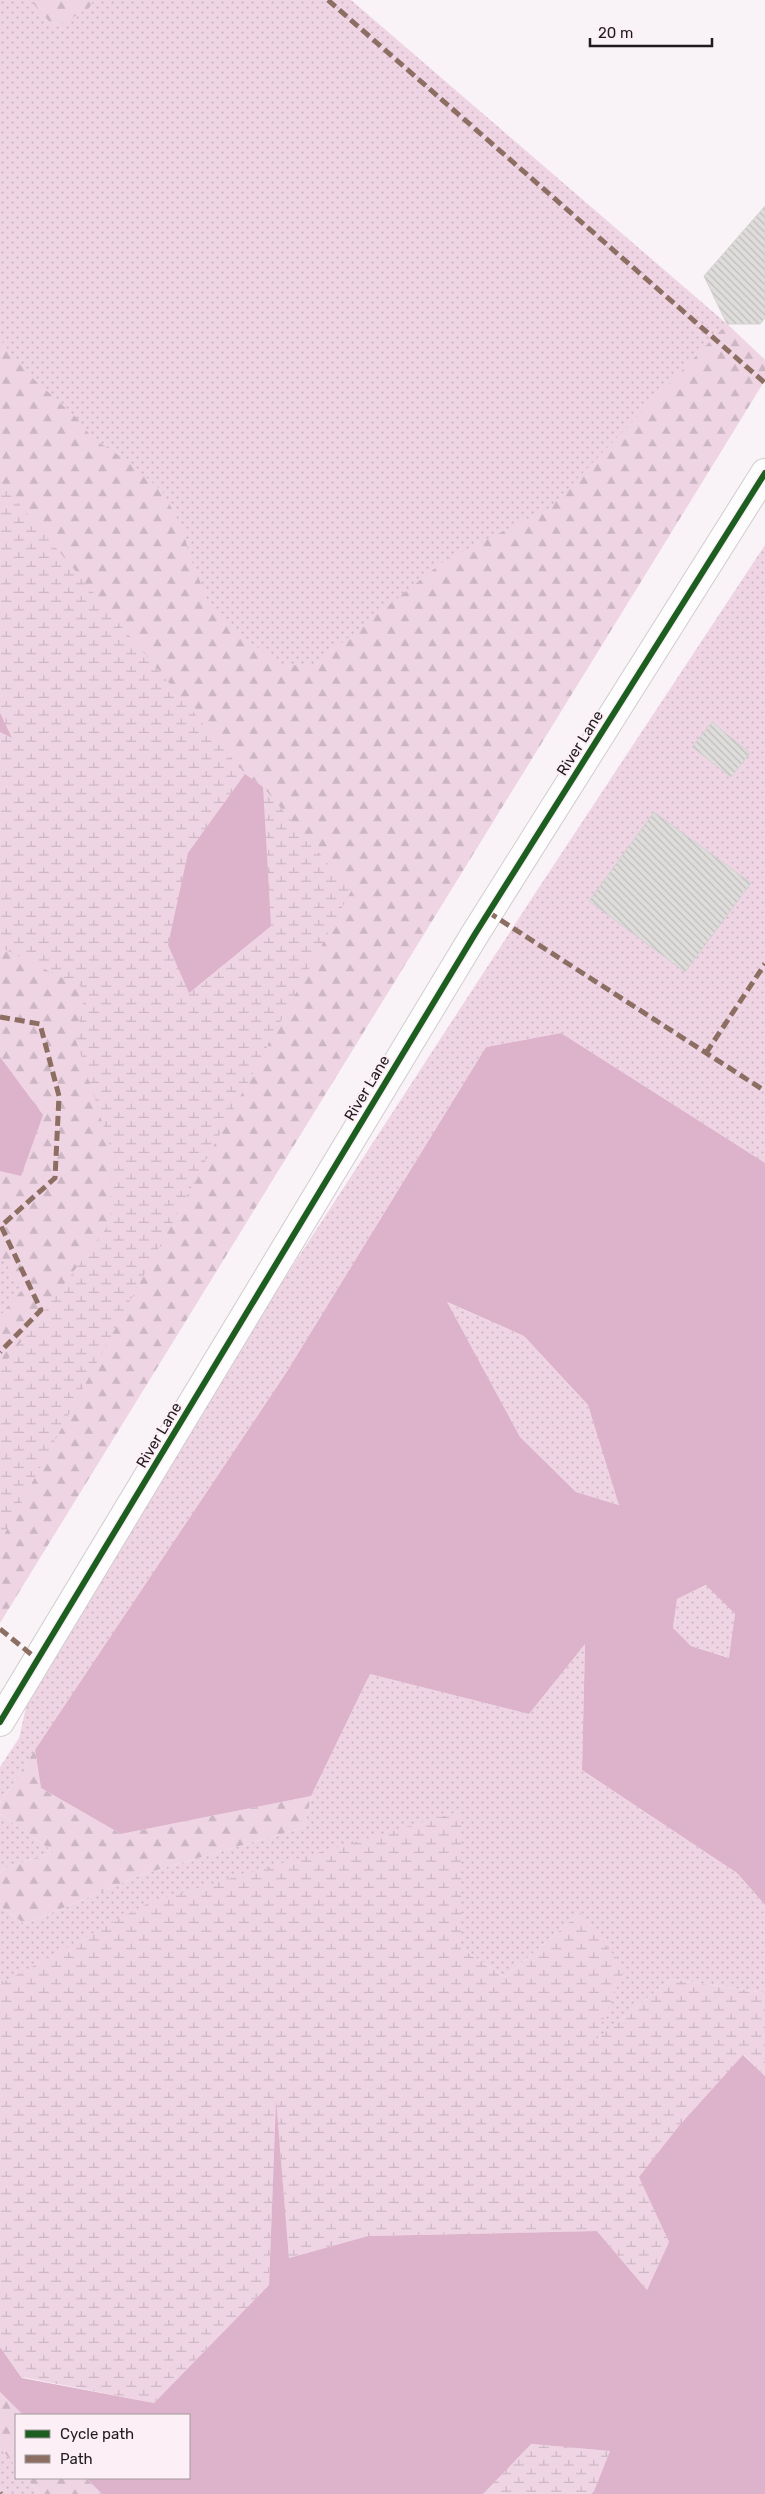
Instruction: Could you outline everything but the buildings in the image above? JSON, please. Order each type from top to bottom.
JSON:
[{"type":"street","name":"River Lane","points":[[0,1722],[474,934],[765,473]]},
{"type":"green space","points":[[0,0],[351,0],[727,324],[765,360],[765,380],[0,1622]]},
{"type":"green space","points":[[30,0],[94,0],[89,8],[55,28]]},
{"type":"green space","points":[[727,324],[765,360],[765,380],[0,1623],[0,1542],[351,891],[263,787],[245,774],[0,481],[0,339],[27,373],[78,419],[92,438],[129,462],[162,491],[183,529],[189,554],[207,599],[251,643],[283,665],[314,665],[444,561],[549,508]]},
{"type":"green space","points":[[0,481],[245,774],[188,853],[168,945],[271,926],[263,787],[351,891],[0,1542],[0,1370],[110,1223],[112,1153],[76,1040],[86,989],[6,950],[0,950],[0,732],[11,737],[0,713]]},
{"type":"green space","points":[[765,545],[765,1163],[561,1033],[486,1047],[286,1373],[0,1803],[0,1767],[19,1738],[37,1659],[534,895]]},
{"type":"green space","points":[[0,950],[5,950],[86,989],[76,1040],[112,1153],[110,1223],[0,1370],[0,1316],[22,1290],[0,1254],[0,1171],[21,1176],[43,1115],[0,1057]]},
{"type":"green space","points":[[446,1302],[524,1336],[588,1405],[620,1505],[576,1492],[520,1437]]},
{"type":"green space","points":[[707,1585],[735,1614],[730,1658],[691,1646],[673,1629],[677,1599]]},
{"type":"green space","points":[[585,1643],[582,1770],[737,1873],[765,1905],[765,1993],[671,1979],[593,2042],[580,1913],[505,1977],[461,1948],[461,1811],[0,1984],[0,1906],[25,1924],[143,1874],[305,1827],[311,1796],[370,1674],[529,1714]]},
{"type":"green space","points":[[35,1750],[41,1788],[121,1834],[311,1796],[305,1827],[143,1874],[25,1924],[0,1906],[0,1873],[3,1869],[54,1852],[0,1814],[0,1803]]},
{"type":"green space","points":[[461,1811],[461,1948],[505,1977],[580,1913],[625,1969],[594,2041],[671,1979],[765,1993],[765,2076],[744,2055],[640,2177],[669,2242],[647,2290],[597,2231],[368,2236],[289,2258],[276,2106],[269,2285],[154,2403],[22,2377],[0,2347],[0,1984],[150,1902]]},
{"type":"green space","points":[[0,1814],[54,1852],[3,1869],[0,1873]]},
{"type":"green space","points":[[0,2392],[22,2414],[15,2414],[15,2465],[0,2448]]},
{"type":"green space","points":[[530,2444],[610,2451],[594,2491],[591,2494],[483,2494]]},
{"type":"green space","points":[[0,2448],[15,2465],[15,2479],[27,2479],[40,2494],[0,2494]]},
{"type":"green space","points":[[27,2479],[87,2479],[102,2494],[40,2494]]},
{"type":"shaded area","points":[[0,713],[12,738],[0,732]]},
{"type":"shaded area","points":[[245,774],[263,787],[271,926],[189,993],[168,945],[188,853]]},
{"type":"shaded area","points":[[561,1033],[765,1163],[765,1905],[737,1873],[582,1770],[585,1644],[529,1714],[370,1674],[311,1796],[121,1834],[41,1788],[35,1750],[286,1373],[486,1047]],"holes":[[[447,1302],[524,1336],[588,1405],[619,1505],[576,1492],[520,1437]],[[706,1585],[735,1614],[729,1658],[691,1646],[673,1628],[677,1599]]]},
{"type":"shaded area","points":[[0,1057],[43,1115],[21,1176],[0,1171]]},
{"type":"shaded area","points":[[743,2055],[765,2076],[765,2494],[591,2494],[594,2491],[610,2451],[531,2444],[483,2494],[102,2494],[87,2479],[190,2479],[190,2414],[22,2414],[0,2392],[0,2347],[22,2378],[154,2403],[269,2285],[276,2100],[289,2258],[368,2236],[597,2231],[647,2290],[669,2242],[639,2177],[679,2126]]},
{"type":"marked path","points":[[328,0],[765,383]]},
{"type":"marked path","points":[[488,912],[765,1091]]},
{"type":"marked path","points":[[706,1053],[765,964]]},
{"type":"marked path","points":[[0,1017],[40,1024],[59,1096],[55,1178],[1,1226],[41,1310],[0,1352]]},
{"type":"marked path","points":[[0,1629],[37,1659]]},
{"type":"cycle path","points":[[0,1722],[475,934],[765,473]]}]
